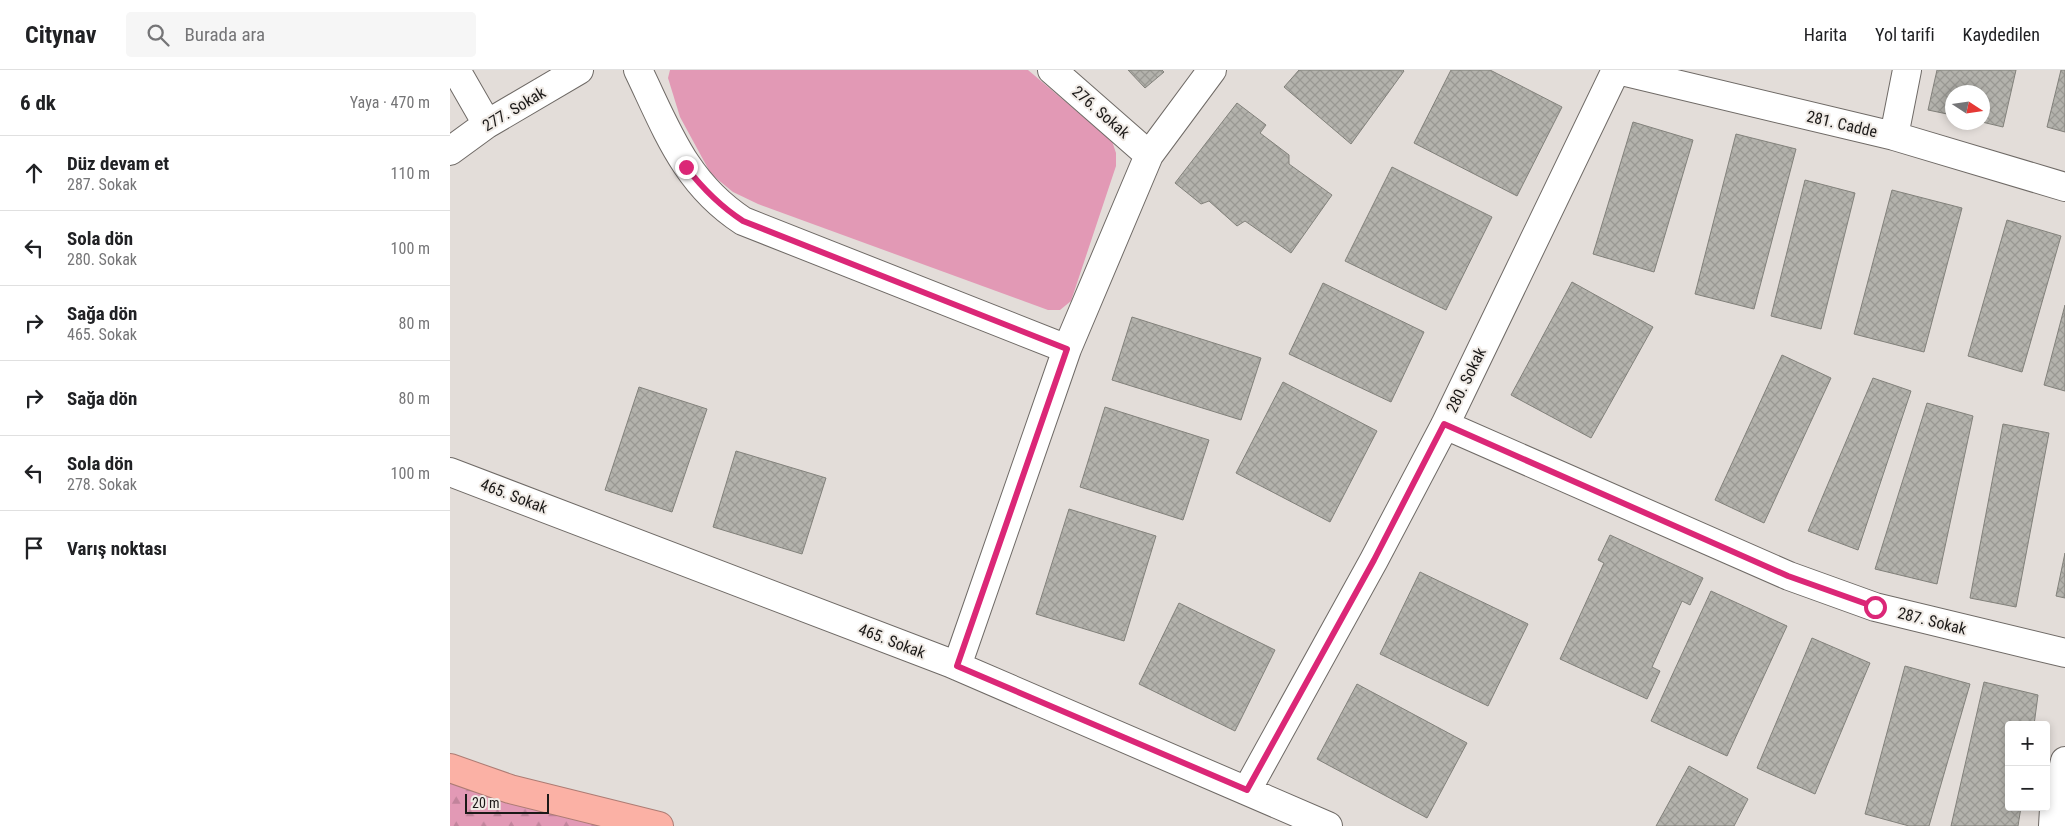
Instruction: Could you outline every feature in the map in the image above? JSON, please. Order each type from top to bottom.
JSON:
[{"type":"highway","points":[[450,768],[510,789],[659,826]]},
{"type":"street","points":[[456,70],[487,124]]},
{"type":"street","name":"277. Sokak","points":[[450,151],[487,124],[579,70]]},
{"type":"street","points":[[638,70],[686,167],[723,208],[743,221],[1067,349]]},
{"type":"street","name":"276. Sokak","points":[[1052,70],[1149,155]]},
{"type":"street","points":[[957,666],[1067,349],[1149,155],[1212,70]]},
{"type":"street","name":"281. Cadde","points":[[1616,70],[1894,136],[2065,187]]},
{"type":"street","name":"280. Sokak","points":[[1247,790],[1374,560],[1444,424],[1616,70]]},
{"type":"street","points":[[1894,136],[1907,70]]},
{"type":"street","name":"287. Sokak","points":[[1444,424],[1788,576],[1846,598],[1875,607],[2065,653]]},
{"type":"street","name":"465. Sokak","points":[[450,472],[957,666],[1328,826]]},
{"type":"street","points":[[2053,826],[2054,809],[2065,761]]},
{"type":"green space","points":[[670,70],[1028,70],[1112,141],[1116,153],[1116,166],[1071,301],[1060,310],[1048,310],[758,204],[733,192],[711,174],[680,117],[668,78]]},
{"type":"green space","points":[[450,779],[626,826],[450,826]]},
{"type":"building","points":[[1128,70],[1162,70],[1164,72],[1145,88]]},
{"type":"building","points":[[1299,70],[1404,71],[1351,144],[1284,87]]},
{"type":"building","points":[[1451,70],[1490,70],[1562,107],[1517,196],[1414,143]]},
{"type":"building","points":[[1937,70],[2016,70],[2003,127],[1990,124],[1990,85],[1945,85],[1945,114],[1928,110]]},
{"type":"building","points":[[2061,70],[2065,70],[2065,132],[2047,127]]},
{"type":"building","points":[[1237,103],[1266,125],[1260,133],[1289,155],[1289,164],[1332,195],[1291,253],[1245,221],[1237,226],[1209,201],[1201,204],[1175,183]]},
{"type":"building","points":[[1633,122],[1693,140],[1654,272],[1593,254]]},
{"type":"building","points":[[1736,134],[1796,149],[1754,309],[1695,294]]},
{"type":"building","points":[[1392,167],[1492,217],[1446,310],[1345,261]]},
{"type":"building","points":[[1805,180],[1855,193],[1821,329],[1771,316]]},
{"type":"building","points":[[1892,190],[1962,208],[1924,352],[1854,334]]},
{"type":"building","points":[[2007,220],[2061,236],[2022,372],[1968,356]]},
{"type":"building","points":[[1572,282],[1653,327],[1591,438],[1511,395]]},
{"type":"building","points":[[1323,283],[1424,332],[1391,402],[1289,354]]},
{"type":"building","points":[[2065,305],[2065,391],[2044,385]]},
{"type":"building","points":[[1132,317],[1261,358],[1241,420],[1112,380]]},
{"type":"building","points":[[1782,355],[1831,378],[1764,523],[1715,500]]},
{"type":"building","points":[[1873,378],[1911,391],[1858,550],[1808,531]]},
{"type":"building","points":[[1283,382],[1377,431],[1330,522],[1236,473]]},
{"type":"building","points":[[639,387],[707,409],[672,512],[605,490]]},
{"type":"building","points":[[1927,403],[1973,416],[1937,584],[1875,569]]},
{"type":"building","points":[[1105,407],[1209,440],[1183,520],[1080,487]]},
{"type":"building","points":[[2003,424],[2049,433],[2016,607],[1970,598]]},
{"type":"building","points":[[736,451],[826,478],[802,554],[713,527]]},
{"type":"building","points":[[1069,509],[1156,536],[1124,641],[1036,614]]},
{"type":"building","points":[[1610,535],[1703,578],[1690,605],[1682,601],[1652,667],[1660,671],[1647,699],[1560,659],[1604,563],[1598,560]]},
{"type":"building","points":[[2065,553],[2065,598],[2056,596]]},
{"type":"building","points":[[1420,572],[1528,624],[1488,706],[1380,654]]},
{"type":"building","points":[[1711,591],[1787,626],[1727,756],[1651,721]]},
{"type":"building","points":[[1179,603],[1275,650],[1235,731],[1139,684]]},
{"type":"building","points":[[1812,638],[1870,663],[1815,794],[1757,768]]},
{"type":"building","points":[[1905,666],[1970,684],[1929,826],[1909,826],[1865,814]]},
{"type":"building","points":[[1984,682],[2038,695],[2035,721],[2005,721],[2005,811],[2020,811],[2018,826],[1951,826]]},
{"type":"building","points":[[1357,684],[1467,743],[1427,818],[1317,759]]},
{"type":"building","points":[[1689,766],[1748,799],[1734,826],[1656,826]]},
{"type":"route","points":[[686,167],[723,208],[743,221],[1067,349],[957,666],[1247,790],[1374,560],[1444,424],[1788,576],[1875,607]]}]
